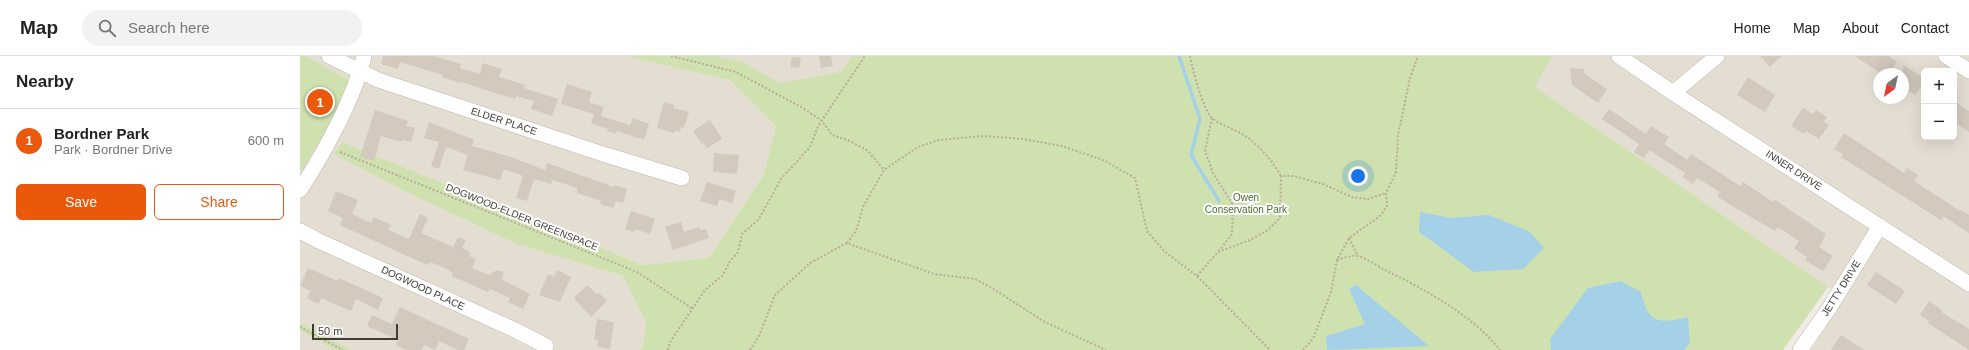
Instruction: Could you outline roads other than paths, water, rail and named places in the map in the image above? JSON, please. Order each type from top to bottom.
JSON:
[{"type":"street","name":"ELDER PLACE","points":[[329,56],[360,73],[603,154],[682,178]]},
{"type":"street","points":[[300,190],[329,140],[360,73],[364,56]]},
{"type":"street","name":"INNER DRIVE","points":[[1619,56],[1673,93],[1969,284]]},
{"type":"street","points":[[1673,93],[1717,56]]},
{"type":"street","points":[[1946,56],[1969,71]]},
{"type":"street","name":"JETTY DRIVE","points":[[1800,350],[1828,310],[1880,226]]},
{"type":"street","name":"DOGWOOD PLACE","points":[[300,231],[319,241],[508,326],[546,346]]},
{"type":"water","points":[[1420,212],[1451,218],[1489,215],[1530,232],[1544,248],[1523,269],[1474,272],[1419,232]]},
{"type":"water","points":[[1621,281],[1641,292],[1647,310],[1651,316],[1656,319],[1669,321],[1688,317],[1690,343],[1684,350],[1551,350],[1550,339],[1588,288]]},
{"type":"water","points":[[1356,285],[1429,346],[1327,350],[1326,336],[1365,324],[1349,289]]},
{"type":"waterway","points":[[1179,56],[1200,119],[1191,155],[1219,201]]},
{"type":"place","name":"Bordner Park","points":[[320,102]]},
{"type":"park label","name":"Owen Conservation Park","points":[[1246,202]]}]
